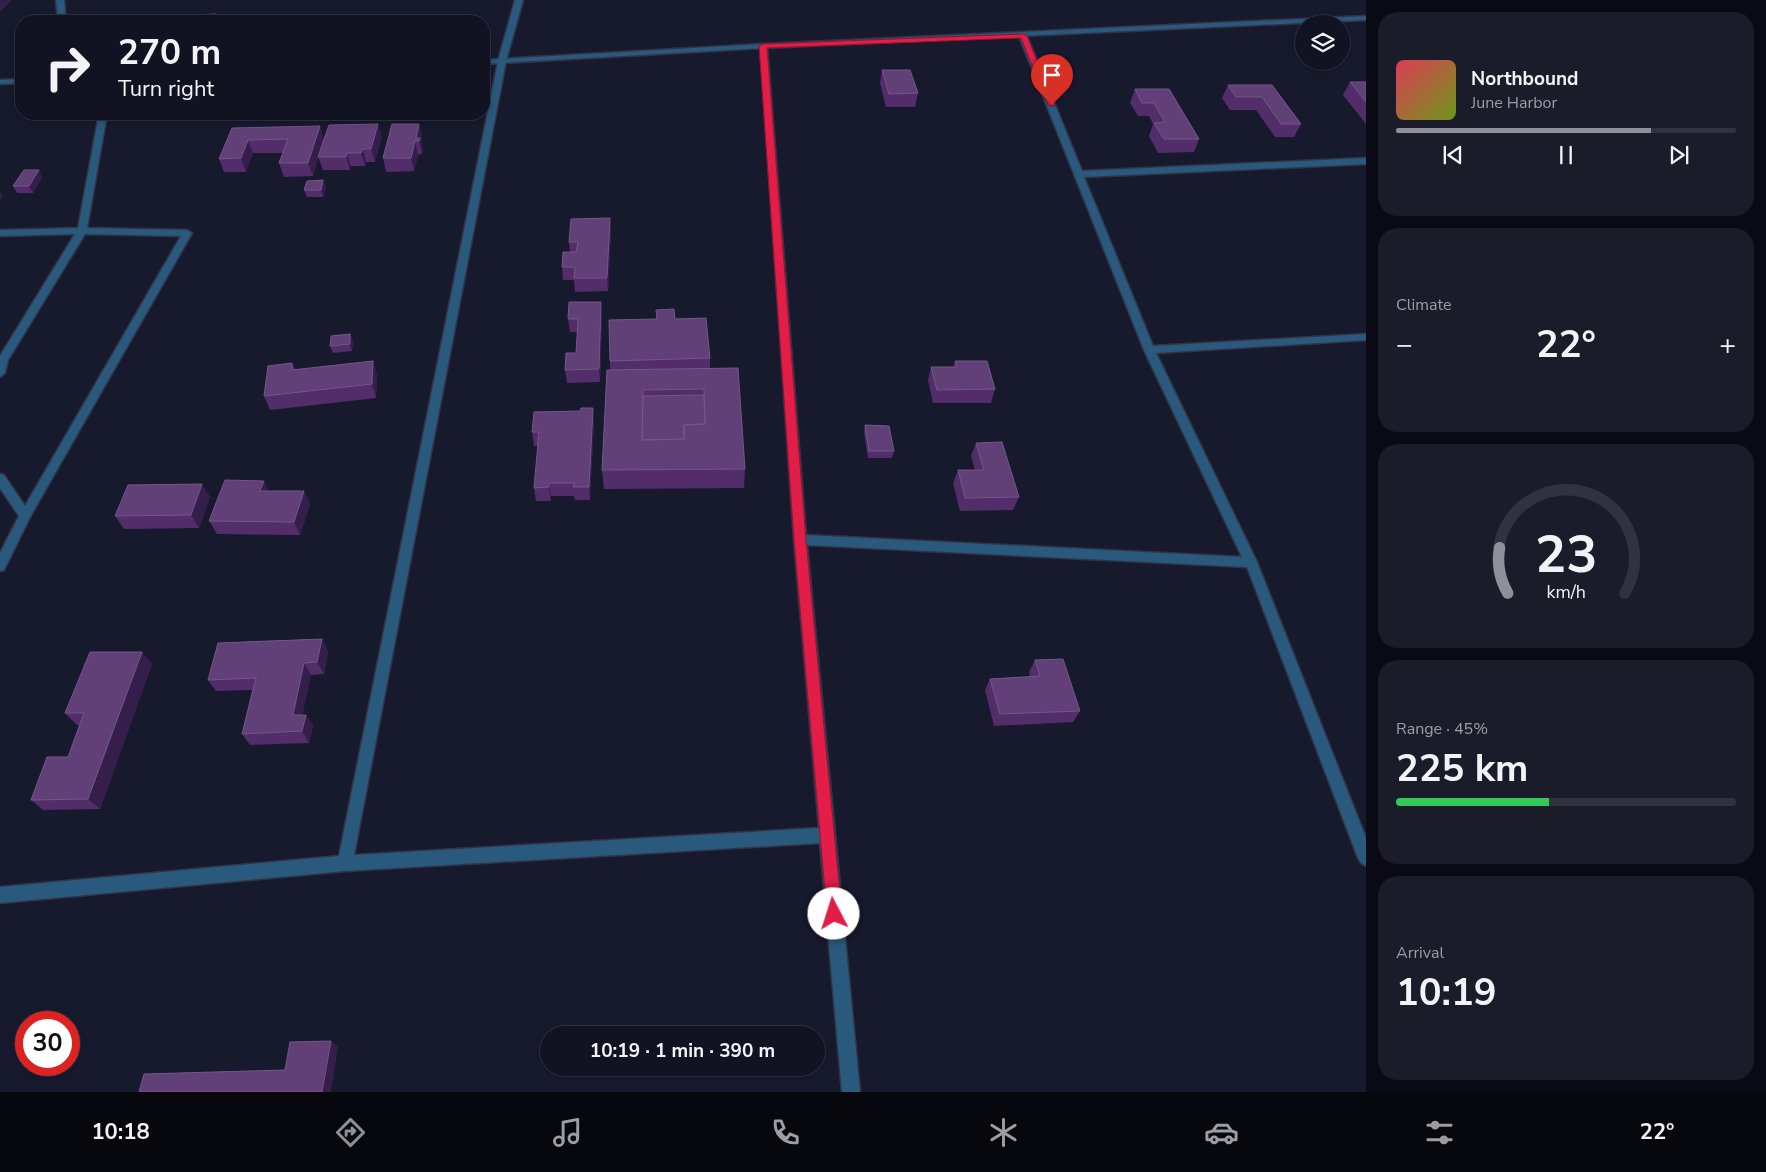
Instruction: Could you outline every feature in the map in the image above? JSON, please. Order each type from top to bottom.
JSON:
[{"type":"street","points":[[60,0],[61,15]]},
{"type":"street","points":[[346,863],[502,61],[519,0]]},
{"type":"street","points":[[490,62],[763,46],[1023,36],[1366,18]]},
{"type":"street","points":[[1023,36],[1080,174],[1149,350],[1251,562],[1366,858]]},
{"type":"street","points":[[763,46],[800,540],[851,1092]]},
{"type":"street","points":[[0,82],[15,81]]},
{"type":"street","points":[[0,373],[3,360],[82,231],[102,120]]},
{"type":"street","points":[[1080,174],[1366,161]]},
{"type":"street","points":[[0,234],[82,231],[187,233],[25,516],[0,566]]},
{"type":"street","points":[[1149,350],[1366,338]]},
{"type":"street","points":[[0,478],[25,516]]},
{"type":"street","points":[[800,540],[1251,562]]},
{"type":"street","points":[[0,895],[346,863],[827,835]]},
{"type":"building","points":[[882,70],[910,70],[918,93],[889,94]]},
{"type":"building","points":[[1350,82],[1366,82],[1366,102]]},
{"type":"building","points":[[1228,85],[1272,85],[1301,124],[1281,124],[1262,97],[1236,97]]},
{"type":"building","points":[[1135,89],[1169,89],[1199,139],[1164,139],[1154,123],[1165,122],[1154,103],[1142,103]]},
{"type":"building","points":[[378,124],[371,149],[363,149],[361,153],[347,153],[346,157],[318,157],[329,125]]},
{"type":"building","points":[[392,124],[419,124],[416,138],[420,138],[419,141],[415,141],[411,158],[383,158]]},
{"type":"building","points":[[320,126],[308,163],[279,163],[288,139],[248,140],[241,158],[219,159],[232,128]]},
{"type":"building","points":[[24,170],[39,170],[29,186],[13,186]]},
{"type":"building","points":[[323,180],[321,190],[304,190],[307,181]]},
{"type":"building","points":[[610,218],[607,278],[574,278],[575,267],[562,267],[563,252],[576,252],[578,242],[569,242],[571,219]]},
{"type":"building","points":[[569,302],[601,302],[599,369],[565,370],[566,353],[576,353],[578,319],[568,319]]},
{"type":"building","points":[[674,309],[675,319],[706,318],[710,358],[610,361],[609,320],[657,319],[656,310]]},
{"type":"building","points":[[350,334],[350,344],[330,346],[331,336]]},
{"type":"building","points":[[373,361],[372,384],[264,396],[268,366],[292,363],[292,370]]},
{"type":"building","points":[[955,361],[987,361],[995,389],[937,390],[931,367],[957,367]]},
{"type":"building","points":[[738,368],[745,469],[602,470],[607,370]],"holes":[[[704,389],[705,424],[684,425],[684,439],[642,440],[643,390]]]},
{"type":"building","points":[[704,395],[705,424],[684,425],[684,439],[642,440],[643,396]]},
{"type":"building","points":[[581,408],[593,408],[589,487],[573,487],[574,483],[549,483],[549,487],[534,488],[539,432],[532,432],[534,412],[580,411]]},
{"type":"building","points":[[865,425],[889,426],[894,451],[869,451]]},
{"type":"building","points":[[1002,442],[1019,497],[965,498],[958,470],[984,470],[976,443]]},
{"type":"building","points":[[225,480],[264,481],[260,491],[304,491],[294,522],[209,521]]},
{"type":"building","points":[[202,484],[191,515],[115,516],[128,485]]},
{"type":"building","points":[[322,639],[317,662],[304,663],[293,715],[306,715],[302,731],[242,734],[256,678],[208,680],[218,643]]},
{"type":"building","points":[[90,652],[142,652],[88,799],[31,800],[47,757],[68,757],[84,713],[65,713]]},
{"type":"building","points":[[1063,659],[1080,711],[1000,714],[990,679],[1040,676],[1035,660]]},
{"type":"building","points":[[331,1041],[322,1092],[139,1092],[144,1074],[285,1070],[290,1042]]},
{"type":"route","points":[[834,914],[800,540],[763,46],[1023,36],[1052,105]]}]
